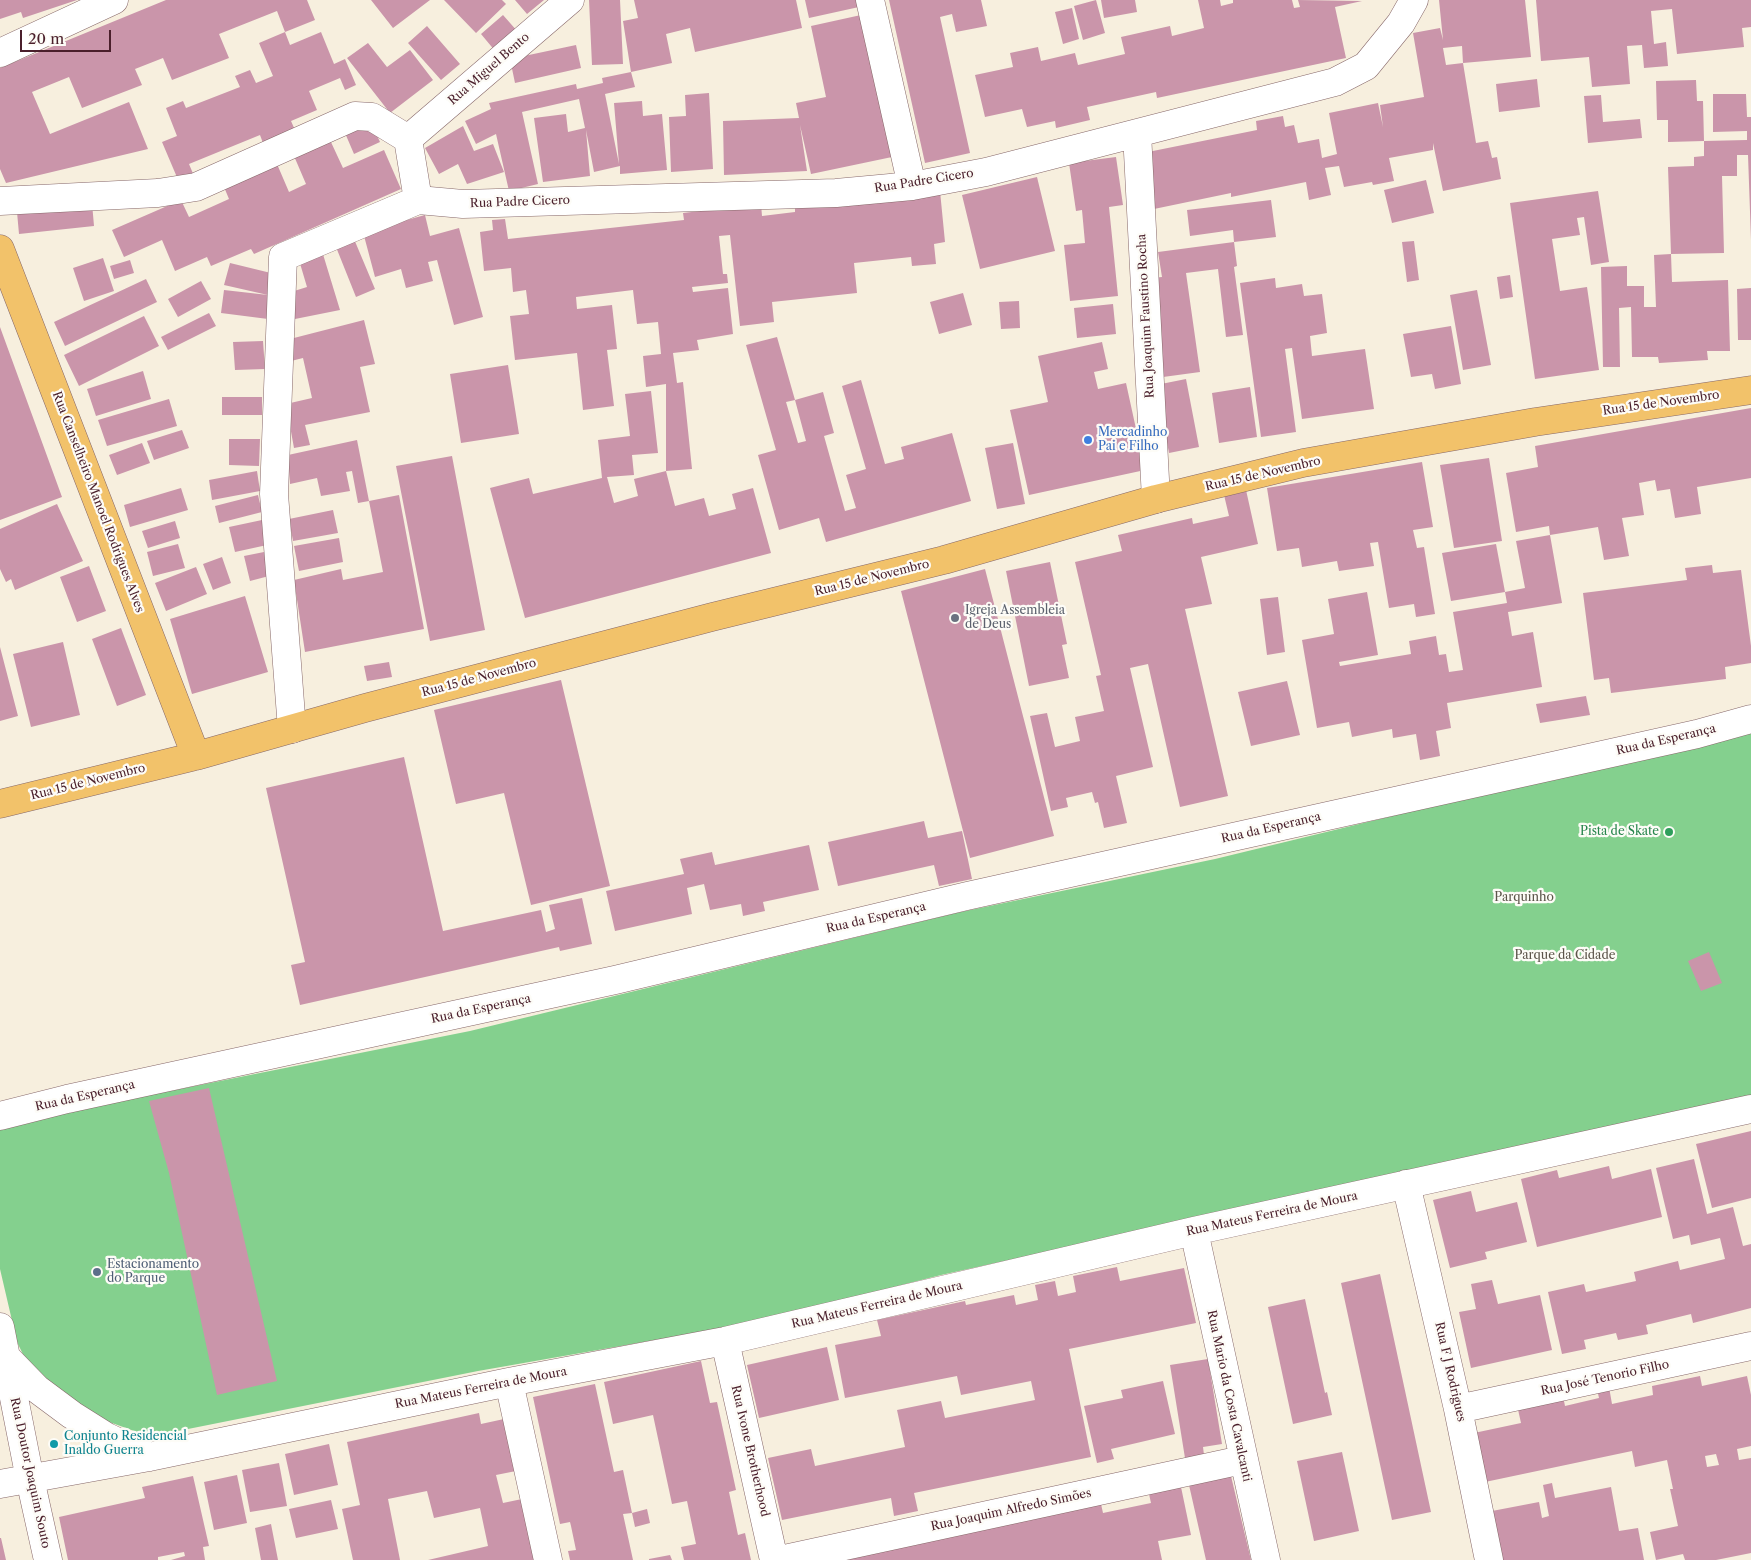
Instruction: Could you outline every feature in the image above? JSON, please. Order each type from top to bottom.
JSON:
[{"type":"main road","name":"Rua Canselheiro Manoel Rodrigues Alves","points":[[0,249],[196,756]]},
{"type":"main road","name":"Rua 15 de Novembro","points":[[0,804],[196,756],[712,616],[944,560],[1156,500],[1303,463],[1535,422],[1751,390]]},
{"type":"street","points":[[0,52],[114,0]]},
{"type":"street","name":"Rua Miguel Bento","points":[[408,139],[570,0]]},
{"type":"street","points":[[870,0],[912,186]]},
{"type":"street","name":"Rua Padre Cicero","points":[[418,200],[463,204],[836,193],[912,186],[986,172],[1346,78],[1366,66],[1380,50],[1401,23],[1414,0]]},
{"type":"street","points":[[0,201],[158,193],[196,187],[355,116],[372,117],[408,139],[418,200],[283,258],[274,494],[292,729]]},
{"type":"street","name":"Rua Joaquim Faustino Rocha","points":[[1137,133],[1156,500]]},
{"type":"street","name":"Rua da Esperança","points":[[0,1116],[67,1099],[615,980],[977,894],[1697,734],[1751,719]]},
{"type":"street","name":"Rua Mateus Ferreira de Moura","points":[[0,1484],[149,1457],[509,1382],[726,1341],[1194,1231],[1751,1109]]},
{"type":"street","name":"Rua F J Rodrigues","points":[[1406,1184],[1458,1409],[1489,1560]]},
{"type":"street","name":"Rua Mario da Costa Cavalcanti","points":[[1194,1231],[1242,1460],[1266,1560]]},
{"type":"street","name":"Rua Doutor Joaquim Souto","points":[[0,1327],[4,1358],[48,1560]]},
{"type":"street","name":"Rua Ivone Brotherhood","points":[[726,1341],[774,1560]]},
{"type":"street","name":"Rua José Tenorio Filho","points":[[1458,1409],[1751,1346]]},
{"type":"street","points":[[4,1358],[36,1389],[72,1416],[107,1437],[149,1457]]},
{"type":"street","points":[[509,1382],[548,1560]]},
{"type":"street","name":"Rua Joaquim Alfredo Simões","points":[[780,1560],[1242,1460]]},
{"type":"green space","name":"Parque da Cidade","points":[[1751,729],[1751,1096],[941,1275],[752,1323],[478,1371],[168,1433],[137,1432],[101,1419],[38,1385],[17,1342],[0,1269],[0,1125],[470,1031],[956,913],[1215,859]]},
{"type":"building","points":[[0,0],[77,0],[23,18],[21,12],[0,19]]},
{"type":"building","points":[[166,0],[307,0],[315,20],[285,32],[277,11],[219,34],[229,58],[172,80],[163,58],[135,69],[142,85],[82,108],[69,77],[32,92],[50,134],[129,102],[148,149],[6,183],[0,169],[0,68]]},
{"type":"building","points":[[371,0],[430,0],[393,28]]},
{"type":"building","points":[[444,0],[502,0],[506,4],[476,33]]},
{"type":"building","points":[[515,0],[544,0],[527,14]]},
{"type":"building","points":[[589,0],[620,0],[623,64],[592,65]]},
{"type":"building","points":[[634,0],[796,0],[802,28],[695,52],[690,28],[666,34],[672,63],[631,72],[623,21],[638,18]]},
{"type":"building","points":[[805,0],[857,0],[859,7],[809,18]]},
{"type":"building","points":[[889,0],[981,0],[987,26],[956,32],[952,14],[940,17],[970,153],[925,163]]},
{"type":"building","points":[[1096,0],[1105,33],[1083,40],[1074,6]]},
{"type":"building","points":[[1101,0],[1135,0],[1137,12],[1104,18]]},
{"type":"building","points":[[1198,0],[1220,0],[1221,6],[1233,3],[1233,0],[1292,0],[1294,8],[1300,7],[1298,0],[1362,1],[1335,7],[1346,58],[1157,98],[1156,92],[1087,107],[1090,120],[1056,128],[1055,121],[1027,127],[1022,109],[985,117],[975,75],[1013,67],[1010,53],[1038,47],[1041,61],[1075,53],[1078,65],[1125,54],[1121,37],[1170,26],[1172,36],[1204,28]]},
{"type":"building","points":[[1439,0],[1525,0],[1531,57],[1463,63],[1476,143],[1488,141],[1492,158],[1497,157],[1501,179],[1443,191],[1433,143],[1433,150],[1389,158],[1394,181],[1373,185],[1372,182],[1344,187],[1339,166],[1325,168],[1331,195],[1309,200],[1306,182],[1231,197],[1231,193],[1154,209],[1143,153],[1257,130],[1256,121],[1283,116],[1285,127],[1294,125],[1298,143],[1319,139],[1322,158],[1337,154],[1329,113],[1378,103],[1383,127],[1380,105],[1424,97],[1413,33],[1440,28],[1443,40]],"holes":[[[1462,46],[1463,63],[1446,65],[1443,48]]]},
{"type":"building","points":[[1536,0],[1751,0],[1751,27],[1742,28],[1744,47],[1677,54],[1672,9],[1651,11],[1654,44],[1666,42],[1668,66],[1644,68],[1642,45],[1627,46],[1630,84],[1592,87],[1589,57],[1541,61]]},
{"type":"building","points":[[1072,8],[1079,39],[1063,44],[1055,12]]},
{"type":"building","points":[[503,15],[518,32],[496,52],[481,34]]},
{"type":"building","points":[[861,15],[892,157],[811,174],[800,125],[807,171],[724,175],[723,121],[799,118],[796,103],[826,97],[811,26]]},
{"type":"building","points":[[427,26],[460,64],[441,80],[408,43]]},
{"type":"building","points":[[285,32],[290,45],[321,32],[334,64],[345,59],[356,85],[345,90],[340,78],[309,91],[317,110],[291,121],[295,130],[263,143],[260,135],[189,164],[194,176],[179,182],[162,142],[177,136],[166,108],[183,101],[186,108],[240,87],[235,76],[250,70],[256,83],[273,76],[259,43]]},
{"type":"building","points":[[368,43],[387,67],[410,50],[433,80],[390,113],[347,58]]},
{"type":"building","points":[[576,45],[581,68],[515,83],[510,59]]},
{"type":"building","points":[[631,72],[635,87],[605,94],[619,164],[614,103],[642,101],[643,116],[662,114],[667,170],[620,174],[620,166],[594,172],[586,130],[590,176],[543,182],[534,118],[566,114],[568,132],[585,128],[579,99],[522,112],[538,184],[509,191],[496,134],[476,144],[465,121],[491,109],[489,103],[576,84],[577,89],[603,83],[602,78]]},
{"type":"building","points":[[1537,79],[1540,107],[1499,112],[1496,84]]},
{"type":"building","points":[[1696,80],[1697,101],[1703,101],[1704,141],[1668,142],[1668,120],[1657,120],[1656,81]]},
{"type":"building","points":[[709,93],[713,169],[671,172],[669,117],[686,116],[685,95]]},
{"type":"building","points":[[1713,94],[1746,94],[1747,117],[1751,117],[1751,240],[1748,155],[1737,155],[1737,176],[1722,176],[1724,253],[1671,254],[1668,167],[1694,166],[1694,157],[1704,156],[1704,141],[1747,140],[1747,131],[1713,132]]},
{"type":"building","points":[[1601,95],[1603,122],[1640,119],[1642,138],[1588,143],[1584,96]]},
{"type":"building","points":[[371,122],[380,142],[354,154],[345,133]]},
{"type":"building","points":[[463,126],[474,151],[493,144],[504,172],[467,184],[458,164],[439,174],[425,148]]},
{"type":"building","points":[[330,140],[343,168],[384,150],[401,189],[254,254],[251,249],[211,266],[207,257],[175,271],[162,240],[124,257],[112,230],[181,200],[189,217],[229,199],[224,187],[277,164],[289,192],[306,184],[294,156]]},
{"type":"building","points":[[1116,157],[1123,205],[1109,207],[1118,296],[1070,301],[1064,245],[1085,243],[1082,210],[1076,211],[1069,163]]},
{"type":"building","points":[[1037,177],[1055,251],[980,269],[962,195]]},
{"type":"building","points":[[1426,180],[1434,213],[1392,223],[1384,190]]},
{"type":"building","points":[[940,191],[945,242],[934,244],[936,264],[912,266],[911,257],[854,263],[857,293],[772,302],[774,322],[740,326],[730,235],[719,236],[723,274],[727,274],[728,283],[692,287],[693,292],[728,288],[733,334],[697,340],[699,350],[673,353],[677,383],[683,382],[692,469],[666,471],[666,384],[646,387],[643,356],[661,354],[658,322],[637,324],[633,290],[576,297],[577,309],[612,305],[617,349],[607,350],[614,406],[583,410],[577,353],[515,360],[510,316],[529,314],[526,290],[513,292],[511,268],[484,271],[480,232],[493,230],[492,220],[505,219],[508,239],[684,220],[683,213],[761,204],[762,216],[795,212],[795,207]]},
{"type":"building","points":[[1598,191],[1609,262],[1591,265],[1584,217],[1577,218],[1580,235],[1552,239],[1560,291],[1587,287],[1599,370],[1535,379],[1510,203]]},
{"type":"building","points":[[1271,200],[1276,237],[1234,242],[1233,230],[1190,236],[1187,210]]},
{"type":"building","points":[[92,203],[94,226],[19,234],[17,212]]},
{"type":"building","points":[[425,215],[430,236],[459,228],[483,317],[454,325],[437,260],[428,262],[433,281],[406,288],[401,269],[375,277],[363,232]]},
{"type":"building","points":[[354,239],[375,289],[356,297],[336,247]]},
{"type":"building","points":[[1414,241],[1419,280],[1407,282],[1402,242]]},
{"type":"building","points":[[1234,242],[1237,266],[1234,267],[1243,335],[1226,337],[1218,269],[1186,273],[1200,372],[1163,377],[1149,278],[1162,277],[1158,252]]},
{"type":"building","points":[[322,251],[340,310],[295,319],[291,292],[307,287],[299,260]]},
{"type":"building","points":[[1671,254],[1672,282],[1728,280],[1730,351],[1707,351],[1708,360],[1659,363],[1658,357],[1632,357],[1631,307],[1619,308],[1620,367],[1603,367],[1601,267],[1627,266],[1627,286],[1644,286],[1644,307],[1656,307],[1654,255]]},
{"type":"building","points":[[103,258],[114,291],[84,301],[73,268]]},
{"type":"building","points":[[130,260],[134,273],[114,279],[110,266]]},
{"type":"building","points":[[230,263],[275,274],[268,319],[221,313],[224,290],[268,295],[224,285]]},
{"type":"building","points":[[1510,275],[1513,297],[1500,299],[1497,277]]},
{"type":"building","points":[[1275,278],[1276,288],[1302,284],[1304,296],[1322,294],[1327,333],[1310,336],[1312,356],[1365,349],[1374,409],[1302,419],[1292,348],[1285,349],[1296,432],[1261,437],[1240,283]]},
{"type":"building","points":[[146,279],[157,302],[65,346],[54,322]]},
{"type":"building","points":[[201,281],[211,299],[178,317],[168,299]]},
{"type":"building","points":[[1751,288],[1751,340],[1738,340],[1737,289]]},
{"type":"building","points":[[1477,290],[1491,365],[1463,370],[1450,295]]},
{"type":"building","points":[[963,293],[972,325],[939,334],[930,302]]},
{"type":"building","points":[[1019,301],[1020,328],[1001,329],[999,302]]},
{"type":"building","points":[[1113,304],[1116,334],[1077,338],[1074,308]]},
{"type":"building","points":[[209,313],[216,326],[168,350],[161,337]]},
{"type":"building","points":[[144,316],[159,346],[79,386],[64,355]]},
{"type":"building","points":[[364,320],[375,364],[360,367],[370,412],[305,425],[310,445],[294,448],[286,404],[312,398],[303,358],[291,361],[290,339]]},
{"type":"building","points":[[1451,326],[1461,384],[1435,389],[1432,374],[1411,377],[1403,334]]},
{"type":"building","points":[[0,327],[62,497],[0,520]]},
{"type":"building","points":[[777,337],[795,400],[823,392],[834,433],[824,436],[845,511],[856,508],[846,475],[866,469],[842,386],[861,380],[885,464],[904,459],[901,447],[952,433],[971,501],[826,542],[819,518],[779,530],[758,455],[776,450],[746,345]],"holes":[[[795,400],[806,441],[798,443],[786,402]]]},
{"type":"building","points":[[263,341],[265,369],[235,370],[233,342]]},
{"type":"building","points":[[1102,342],[1108,369],[1094,372],[1098,389],[1126,383],[1145,470],[1029,495],[1010,410],[1048,402],[1038,356]]},
{"type":"building","points":[[508,365],[519,434],[461,443],[450,374]]},
{"type":"building","points":[[143,371],[151,399],[96,416],[87,389]]},
{"type":"building","points":[[1186,379],[1199,447],[1169,453],[1156,385]]},
{"type":"building","points":[[1250,387],[1257,437],[1219,443],[1212,393]]},
{"type":"building","points":[[651,391],[658,453],[632,455],[634,475],[607,477],[614,503],[638,496],[634,479],[666,471],[675,506],[704,498],[709,516],[736,509],[732,494],[753,488],[771,553],[525,618],[490,488],[529,478],[533,494],[602,478],[598,440],[630,436],[625,394]]},
{"type":"building","points":[[222,397],[262,397],[262,415],[222,415]]},
{"type":"building","points":[[169,399],[177,426],[107,446],[98,420]]},
{"type":"building","points":[[1751,408],[1751,478],[1697,487],[1701,514],[1675,518],[1670,489],[1657,491],[1655,480],[1639,483],[1644,515],[1622,518],[1629,556],[1604,560],[1598,527],[1550,535],[1549,526],[1516,532],[1506,473],[1538,467],[1535,446]]},
{"type":"building","points":[[182,430],[189,448],[154,460],[147,441]]},
{"type":"building","points":[[229,439],[260,439],[259,466],[229,465]]},
{"type":"building","points":[[357,440],[369,501],[358,503],[352,471],[346,472],[350,491],[321,496],[317,478],[290,484],[288,455]]},
{"type":"building","points":[[142,443],[150,463],[117,475],[109,455]]},
{"type":"building","points":[[1013,443],[1025,504],[997,509],[985,448]]},
{"type":"building","points":[[452,456],[485,630],[430,641],[396,466]]},
{"type":"building","points":[[1489,458],[1502,541],[1454,548],[1440,465]]},
{"type":"building","points":[[1422,462],[1433,527],[1413,530],[1417,548],[1424,547],[1435,614],[1416,617],[1414,604],[1389,608],[1378,542],[1370,543],[1374,566],[1339,571],[1337,561],[1302,567],[1299,548],[1277,551],[1267,488]]},
{"type":"building","points":[[257,471],[260,491],[212,500],[209,480]]},
{"type":"building","points":[[181,488],[188,510],[130,527],[124,505]]},
{"type":"building","points":[[1246,490],[1258,544],[1201,557],[1212,604],[1185,609],[1228,796],[1180,807],[1148,664],[1130,668],[1153,767],[1116,776],[1127,823],[1104,828],[1098,802],[1095,803],[1092,792],[1066,798],[1068,807],[1051,811],[1030,716],[1047,713],[1055,747],[1080,741],[1075,717],[1104,711],[1096,676],[1101,675],[1075,562],[1122,551],[1118,535],[1192,518],[1193,524],[1229,516],[1224,495]]},
{"type":"building","points":[[258,495],[262,512],[219,523],[215,506]]},
{"type":"building","points":[[399,495],[424,629],[305,652],[294,580],[341,569],[343,580],[383,572],[369,501]]},
{"type":"building","points":[[57,504],[83,561],[15,590],[11,579],[6,582],[0,569],[0,529]]},
{"type":"building","points":[[333,510],[338,533],[293,541],[289,519]]},
{"type":"building","points":[[262,520],[267,545],[235,552],[229,527]]},
{"type":"building","points":[[175,521],[180,538],[148,548],[142,531]]},
{"type":"building","points":[[1550,535],[1562,603],[1508,612],[1512,636],[1533,632],[1542,687],[1447,703],[1451,728],[1436,731],[1440,756],[1420,760],[1416,734],[1393,738],[1392,729],[1352,737],[1349,722],[1317,728],[1302,640],[1334,634],[1328,599],[1367,592],[1378,655],[1339,662],[1340,666],[1411,654],[1409,641],[1436,636],[1439,655],[1446,654],[1449,672],[1463,670],[1453,612],[1507,603],[1505,592],[1525,588],[1516,541]]},
{"type":"building","points":[[339,538],[343,562],[299,571],[294,546]]},
{"type":"building","points":[[178,544],[185,568],[153,576],[147,552]]},
{"type":"building","points":[[1496,544],[1505,592],[1451,601],[1442,553]]},
{"type":"building","points":[[264,552],[269,576],[250,581],[244,556]]},
{"type":"building","points":[[222,557],[231,583],[213,590],[203,564]]},
{"type":"building","points":[[1050,562],[1067,644],[1062,645],[1069,678],[1029,686],[1006,571]]},
{"type":"building","points":[[1712,565],[1713,573],[1741,570],[1751,646],[1751,663],[1725,667],[1726,679],[1611,693],[1609,678],[1594,680],[1583,593],[1687,580],[1685,568]]},
{"type":"building","points":[[89,566],[106,611],[77,622],[60,577]]},
{"type":"building","points":[[196,567],[207,594],[166,611],[155,583]]},
{"type":"building","name":"Igreja Assembleia de Deus","points":[[985,569],[1054,836],[970,858],[901,591]]},
{"type":"building","points":[[245,596],[268,672],[192,694],[170,619]]},
{"type":"building","points":[[1278,597],[1285,652],[1267,655],[1260,599]]},
{"type":"building","points":[[121,628],[146,695],[117,706],[92,639]]},
{"type":"building","points":[[63,642],[80,715],[31,727],[13,654]]},
{"type":"building","points":[[0,647],[18,716],[0,721]]},
{"type":"building","points":[[389,662],[392,677],[367,681],[364,666]]},
{"type":"building","points":[[561,680],[610,886],[531,905],[504,793],[456,804],[434,710]]},
{"type":"building","points":[[1287,681],[1300,735],[1251,746],[1238,692]]},
{"type":"building","points":[[1586,696],[1590,715],[1540,723],[1536,704]]},
{"type":"building","points":[[404,757],[443,931],[541,910],[546,932],[555,929],[549,905],[582,898],[592,944],[560,951],[559,947],[300,1005],[291,965],[305,962],[266,788]]},
{"type":"building","points":[[924,821],[928,838],[962,831],[972,879],[939,886],[934,865],[838,886],[828,842]]},
{"type":"building","points":[[809,845],[819,890],[763,902],[765,911],[743,916],[741,904],[710,910],[704,884],[687,888],[692,914],[615,931],[606,891],[684,874],[680,859],[712,852],[715,865]]},
{"type":"building","points":[[1709,952],[1722,983],[1701,991],[1688,961]]},
{"type":"building","points":[[209,1088],[277,1381],[217,1395],[169,1173],[149,1101]]},
{"type":"building","points":[[1751,1131],[1751,1198],[1712,1208],[1696,1144]]},
{"type":"building","points":[[1694,1159],[1707,1214],[1733,1207],[1743,1246],[1751,1244],[1751,1308],[1693,1323],[1691,1314],[1646,1325],[1648,1334],[1618,1340],[1616,1333],[1584,1340],[1586,1349],[1562,1354],[1548,1292],[1584,1284],[1586,1292],[1636,1281],[1634,1272],[1678,1261],[1680,1270],[1725,1259],[1720,1238],[1691,1245],[1689,1235],[1673,1239],[1656,1168]]},
{"type":"building","points":[[1609,1166],[1612,1179],[1651,1169],[1662,1217],[1537,1247],[1521,1179],[1557,1170],[1559,1178]]},
{"type":"building","points":[[1471,1191],[1476,1212],[1517,1202],[1527,1242],[1485,1252],[1487,1259],[1450,1268],[1433,1200]]},
{"type":"building","points":[[1117,1267],[1120,1281],[1184,1268],[1196,1323],[1069,1349],[1091,1457],[914,1493],[918,1511],[894,1516],[891,1498],[782,1520],[768,1458],[811,1449],[815,1466],[905,1447],[897,1410],[941,1401],[945,1418],[1035,1400],[1031,1381],[961,1395],[957,1376],[845,1398],[835,1345],[881,1336],[877,1320],[965,1301],[966,1305],[1014,1295],[1016,1305],[1038,1300],[1035,1285],[1055,1281],[1058,1296],[1076,1292],[1073,1276]]},
{"type":"building","points":[[1380,1274],[1431,1512],[1392,1520],[1341,1283]]},
{"type":"building","points":[[1492,1280],[1498,1304],[1540,1295],[1552,1350],[1471,1368],[1459,1312],[1476,1309],[1471,1284]]},
{"type":"building","points":[[1305,1299],[1325,1393],[1327,1392],[1332,1415],[1293,1424],[1268,1307]]},
{"type":"building","points":[[827,1347],[839,1400],[759,1418],[747,1365]]},
{"type":"building","points":[[1208,1359],[1222,1444],[1203,1447],[1204,1455],[1185,1458],[1170,1365]]},
{"type":"building","points":[[701,1361],[710,1403],[717,1402],[736,1490],[729,1492],[738,1535],[745,1533],[751,1560],[684,1560],[681,1547],[696,1544],[687,1501],[672,1504],[653,1415],[613,1424],[604,1382]]},
{"type":"building","points":[[1700,1376],[1702,1386],[1747,1376],[1751,1395],[1751,1446],[1737,1449],[1739,1460],[1751,1458],[1751,1553],[1716,1560],[1685,1560],[1683,1554],[1656,1560],[1650,1532],[1678,1526],[1670,1489],[1673,1489],[1667,1460],[1635,1467],[1632,1451],[1485,1482],[1474,1433],[1521,1423],[1517,1405],[1563,1396],[1565,1406],[1599,1398],[1597,1389],[1609,1387],[1612,1404],[1653,1395],[1652,1386]],"holes":[[[1716,1454],[1719,1465],[1707,1467],[1705,1456]]]},
{"type":"building","points":[[1163,1381],[1175,1434],[1111,1449],[1114,1459],[1097,1463],[1084,1406],[1123,1398],[1121,1390]]},
{"type":"building","points":[[595,1384],[614,1472],[623,1470],[632,1513],[623,1514],[633,1560],[570,1560],[568,1551],[576,1550],[570,1522],[560,1524],[533,1397]]},
{"type":"building","points":[[479,1413],[481,1424],[504,1419],[516,1471],[496,1475],[503,1503],[522,1499],[536,1560],[428,1560],[488,1546],[480,1508],[434,1518],[427,1491],[388,1499],[400,1560],[353,1560],[342,1509],[360,1505],[347,1442]]},
{"type":"building","points":[[329,1444],[338,1485],[294,1495],[285,1454]]},
{"type":"building","points":[[1342,1452],[1359,1531],[1314,1541],[1297,1461]]},
{"type":"building","points":[[279,1463],[287,1506],[250,1512],[242,1470]]},
{"type":"building","points":[[237,1475],[247,1523],[214,1530],[204,1482]]},
{"type":"building","points":[[193,1476],[209,1546],[203,1547],[205,1560],[171,1560],[185,1556],[184,1552],[158,1557],[158,1560],[68,1560],[59,1517],[145,1498],[142,1487]]},
{"type":"building","points":[[1231,1476],[1251,1560],[1206,1560],[1189,1485]]},
{"type":"building","points":[[1552,1483],[1555,1498],[1611,1487],[1619,1531],[1638,1528],[1644,1560],[1501,1560],[1492,1511],[1539,1502],[1542,1518],[1549,1516],[1543,1485]]},
{"type":"building","points":[[1181,1487],[1191,1535],[1158,1541],[1162,1560],[814,1560],[1101,1504],[1103,1513],[1151,1503],[1149,1494]]},
{"type":"building","points":[[331,1500],[338,1529],[296,1538],[289,1509]]},
{"type":"building","points":[[647,1509],[650,1523],[635,1527],[632,1513]]},
{"type":"building","points":[[271,1524],[278,1560],[261,1560],[255,1528]]},
{"type":"building","points":[[1,1538],[6,1560],[0,1560]]},
{"type":"building","points":[[670,1555],[672,1560],[649,1560],[649,1559]]},
{"type":"place","name":"Mercadinho Pai e Filho","points":[[1088,440]]},
{"type":"place","name":"Igreja Assembleia de Deus","points":[[955,618]]},
{"type":"place","name":"Pista de Skate","points":[[1669,832]]},
{"type":"place","name":"Estacionamento do Parque","points":[[97,1272]]},
{"type":"place","name":"Conjunto Residencial Inaldo Guerra","points":[[54,1444]]},
{"type":"park label","name":"Parquinho","points":[[1524,898]]}]
